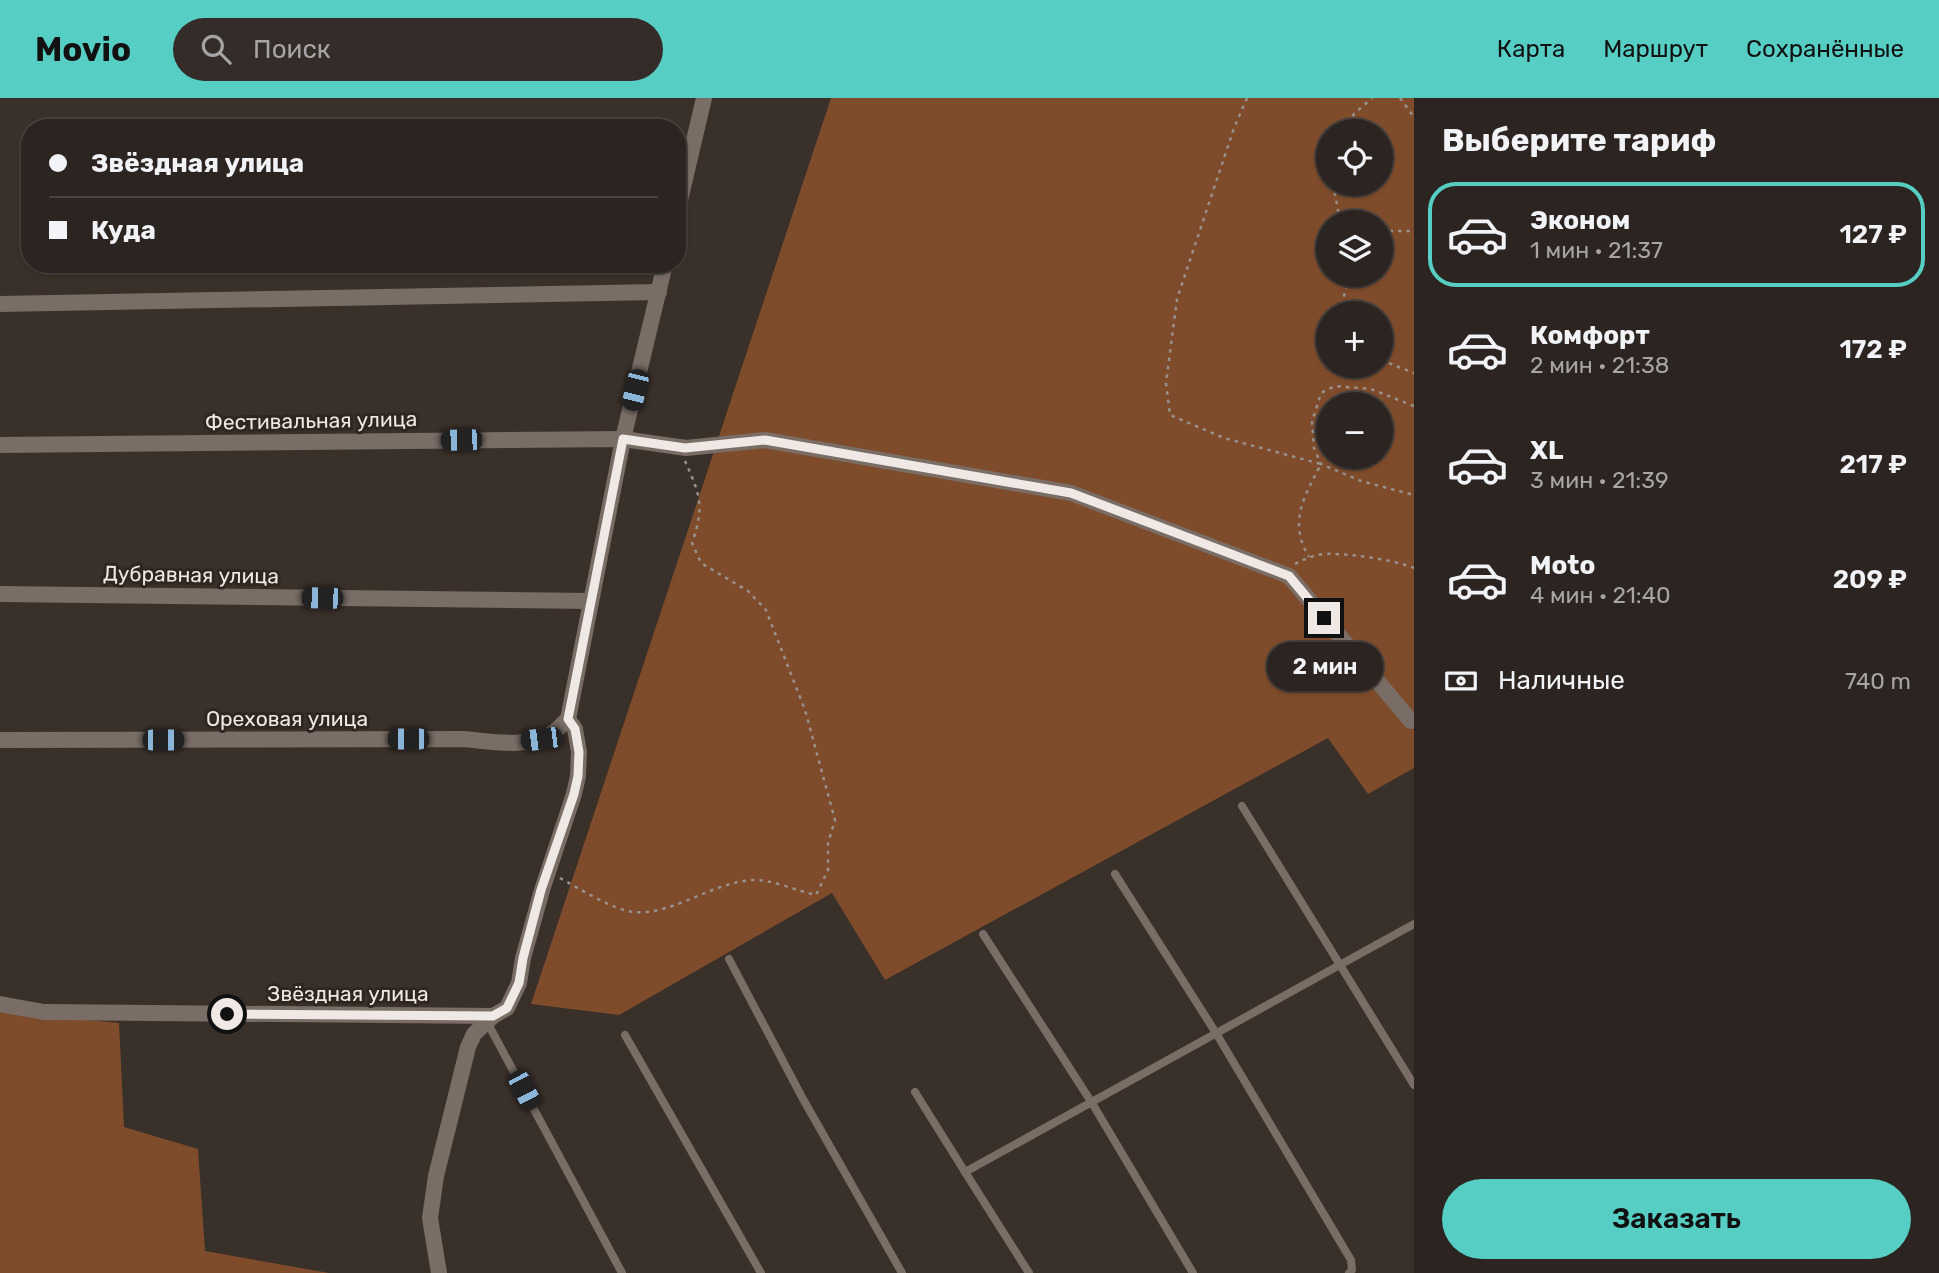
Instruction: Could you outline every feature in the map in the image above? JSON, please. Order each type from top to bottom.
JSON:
[{"type":"street","points":[[686,175],[704,98]]},
{"type":"street","points":[[439,1273],[430,1217],[436,1175],[468,1047],[474,1034],[489,1018],[507,1008],[517,990],[547,872],[578,776],[579,752],[575,729],[568,719],[623,439],[663,273]]},
{"type":"street","points":[[0,304],[659,292]]},
{"type":"street","name":"Фестивальная улица","points":[[0,445],[623,439],[685,448],[765,440],[1071,493],[1289,576],[1411,721],[1414,720]]},
{"type":"street","name":"Дубравная улица","points":[[0,594],[591,601]]},
{"type":"street","name":"Ореховая улица","points":[[0,740],[463,739],[517,742],[541,739],[553,734],[568,719]]},
{"type":"street","name":"Звёздная улица","points":[[0,1004],[44,1012],[489,1018]]},
{"type":"lane","points":[[1242,806],[1414,1085]]},
{"type":"lane","points":[[1115,874],[1216,1033],[1351,1260],[1352,1270],[1349,1273]]},
{"type":"lane","points":[[965,1172],[1414,924]]},
{"type":"lane","points":[[983,933],[1092,1103],[1193,1273]]},
{"type":"lane","points":[[729,959],[803,1100],[902,1273]]},
{"type":"lane","points":[[489,1018],[622,1273]]},
{"type":"lane","points":[[625,1035],[761,1273]]},
{"type":"lane","points":[[915,1092],[1030,1273]]},
{"type":"path","points":[[1247,98],[1234,128],[1177,299],[1166,383],[1170,415],[1224,438],[1316,463]]},
{"type":"path","points":[[1351,119],[1372,98]]},
{"type":"path","points":[[1400,98],[1414,117]]},
{"type":"path","points":[[1393,231],[1414,231]]},
{"type":"path","points":[[1393,365],[1414,373]]},
{"type":"path","points":[[1323,392],[1335,386],[1379,392]]},
{"type":"path","points":[[1393,398],[1414,406]]},
{"type":"path","points":[[1316,409],[1312,422],[1316,453]]},
{"type":"path","points":[[547,872],[608,903],[633,912],[666,908],[730,883],[756,880],[816,895],[828,870],[828,843],[835,820],[805,710],[766,610],[748,591],[701,563],[692,542],[701,518],[698,492],[684,460],[685,448]]},
{"type":"path","points":[[1309,557],[1300,542],[1297,522],[1308,489],[1318,469]]},
{"type":"path","points":[[1333,469],[1361,481],[1414,495]]},
{"type":"path","points":[[1279,573],[1309,557],[1331,554],[1402,563],[1414,568]]},
{"type":"shaded area","points":[[831,98],[1414,98],[1414,768],[1368,794],[1328,738],[885,980],[832,893],[619,1015],[531,1004]]},
{"type":"shaded area","points":[[0,1011],[119,1023],[124,1127],[198,1149],[205,1251],[329,1273],[0,1273]]},
{"type":"route","points":[[227,1014],[493,1016],[507,1008],[519,983],[541,890],[578,776],[579,752],[575,729],[568,719],[623,439],[685,448],[765,440],[1071,493],[1289,576],[1324,618]]}]
